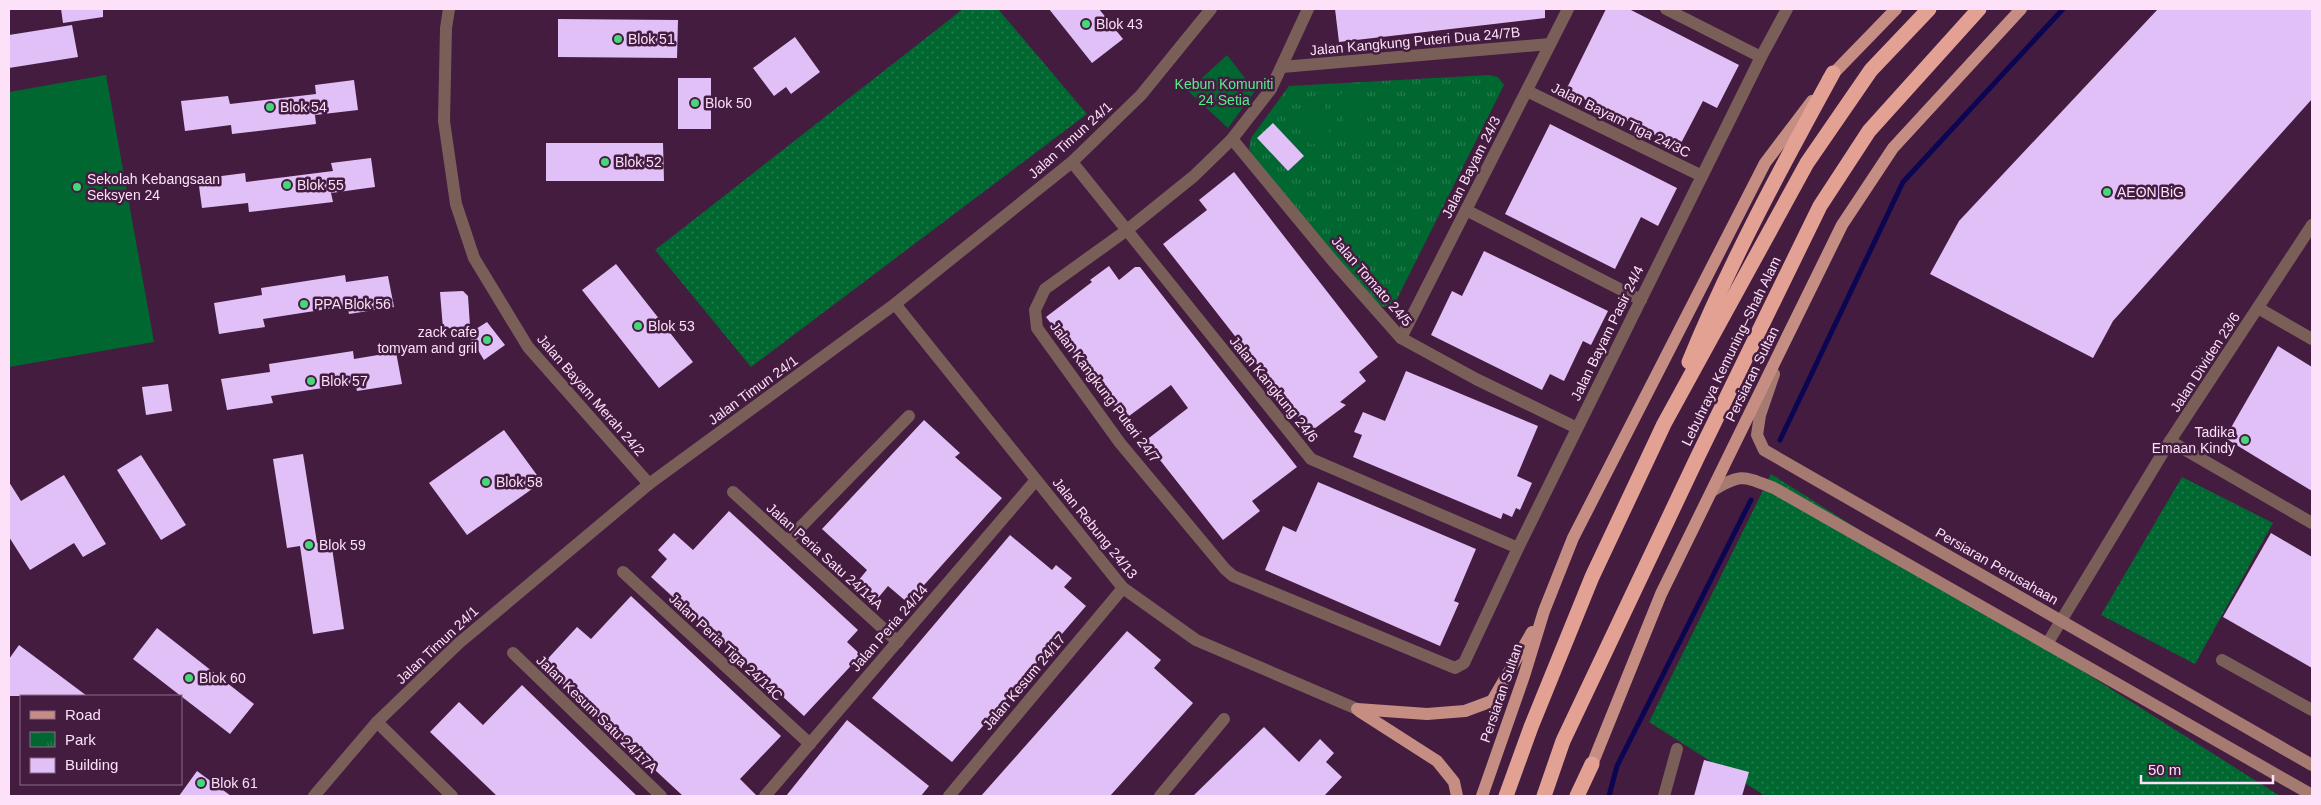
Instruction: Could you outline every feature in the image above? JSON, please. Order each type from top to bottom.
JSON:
[{"type":"highway","name":"Lebuhraya Kemuning–Shah Alam","points":[[1506,796],[1531,727],[1592,577],[1664,424],[1807,163],[1871,70],[1929,9]]},
{"type":"highway","name":"Lebuhraya Kemuning–Shah Alam","points":[[1544,796],[1563,741],[1733,382],[1820,206],[1869,131],[1979,9]]},
{"type":"highway","points":[[1664,424],[1704,326],[1738,255],[1776,178],[1833,73]]},
{"type":"highway","points":[[1577,796],[1592,764]]},
{"type":"main road","name":"Persiaran Sultan","points":[[1482,796],[1524,676],[1544,611],[1573,538],[1765,163],[1833,73],[1896,9]]},
{"type":"main road","name":"Persiaran Sultan","points":[[1582,796],[1592,764],[1661,594],[1842,225],[1894,148],[2022,9]]},
{"type":"main road","name":"Persiaran Perusahaan","points":[[1784,343],[1760,415],[1757,435],[1764,450],[2312,765]]},
{"type":"main road","points":[[1712,491],[1731,479],[1745,477],[1774,488],[2312,795]]},
{"type":"main road","points":[[1357,709],[1427,714],[1464,711],[1492,701],[1544,611]]},
{"type":"main road","points":[[1357,709],[1437,761],[1454,782],[1457,796]]},
{"type":"street","name":"Jalan Bayam Merah 24/2","points":[[450,9],[446,36],[444,121],[456,204],[474,258],[528,347],[649,484]]},
{"type":"street","name":"Jalan Timun 24/1","points":[[314,796],[377,722],[459,643],[649,484],[896,304],[1072,162],[1140,95],[1211,9]]},
{"type":"street","name":"Jalan Kangkung Puteri 24/7","points":[[1308,9],[1270,89],[1232,139],[1194,176],[1127,230],[1045,289],[1035,310],[1037,328],[1120,443],[1225,569],[1234,576],[1455,668]]},
{"type":"street","name":"Jalan Bayam 24/3","points":[[1401,338],[1568,9]]},
{"type":"street","points":[[1666,9],[1761,57]]},
{"type":"street","name":"Jalan Bayam Pasir 24/4","points":[[1455,668],[1464,663],[1518,548],[1640,300],[1761,57],[1787,9]]},
{"type":"street","name":"Jalan Kangkung Puteri Dua 24/7B","points":[[1282,67],[1550,44]]},
{"type":"street","name":"Jalan Bayam Tiga 24/3C","points":[[1526,91],[1702,176]]},
{"type":"street","name":"Jalan Tomato 24/5","points":[[1232,139],[1332,260],[1401,338],[1476,379],[1577,428]]},
{"type":"street","name":"Jalan Kangkung 24/6","points":[[1072,162],[1310,459],[1518,548]]},
{"type":"street","points":[[1466,210],[1640,300]]},
{"type":"street","name":"Jalan Dividen 23/6","points":[[2047,644],[2170,441],[2312,225]]},
{"type":"street","name":"Jalan Rebung 24/13","points":[[896,304],[1123,588],[1196,640],[1357,709]]},
{"type":"street","points":[[2258,308],[2312,339]]},
{"type":"street","points":[[787,541],[909,416]]},
{"type":"street","points":[[2170,441],[2312,523]]},
{"type":"street","name":"Jalan Peria 24/14","points":[[765,796],[1036,480]]},
{"type":"street","name":"Jalan Peria Satu 24/14A","points":[[733,492],[898,642]]},
{"type":"street","name":"Jalan Peria Tiga 24/14C","points":[[623,572],[810,744]]},
{"type":"street","name":"Jalan Kesum 24/17","points":[[949,796],[1123,588]]},
{"type":"street","name":"Jalan Kesum Satu 24/17A","points":[[513,653],[661,796]]},
{"type":"street","points":[[2222,660],[2312,710]]},
{"type":"street","points":[[1160,796],[1224,719]]},
{"type":"street","points":[[377,722],[452,796]]},
{"type":"street","points":[[1664,796],[1677,749]]},
{"type":"green space","points":[[963,9],[998,9],[1087,114],[751,367],[655,250]]},
{"type":"green space","name":"Kebun Komuniti 24 Setia","points":[[1227,55],[1255,91],[1228,128],[1188,91]]},
{"type":"green space","name":"Sekolah Kebangsaan Seksyen 24","points":[[106,75],[154,342],[9,367],[9,92]]},
{"type":"green space","points":[[1489,75],[1498,77],[1504,85],[1395,303],[1384,307],[1374,303],[1254,158],[1249,149],[1251,138],[1289,86]]},
{"type":"green space","points":[[1361,90],[1370,134],[1347,138],[1339,94]]},
{"type":"green space","points":[[1323,97],[1331,141],[1309,145],[1301,101]]},
{"type":"green space","points":[[1771,474],[2280,796],[1765,796],[1649,722]]},
{"type":"green space","points":[[2182,477],[2273,523],[2195,664],[2101,615]]},
{"type":"building","points":[[61,9],[103,9],[103,17],[63,23]]},
{"type":"building","name":"Blok 43","points":[[1049,9],[1099,9],[1123,39],[1092,63]]},
{"type":"building","points":[[1335,9],[1545,9],[1545,18],[1339,42]]},
{"type":"building","points":[[1606,9],[1629,9],[1739,65],[1717,108],[1703,101],[1679,147],[1566,90]]},
{"type":"building","name":"AEON BiG","points":[[2158,9],[2312,9],[2312,99],[2113,321],[2093,358],[1930,274],[1959,221]]},
{"type":"building","name":"Blok 51","points":[[558,19],[678,20],[677,58],[558,57]]},
{"type":"building","points":[[72,25],[78,57],[9,68],[9,35]]},
{"type":"building","points":[[795,37],[820,72],[791,94],[786,87],[774,96],[753,68]]},
{"type":"building","name":"Blok 50","points":[[678,78],[711,78],[711,129],[678,129]]},
{"type":"building","name":"Blok 54","points":[[354,80],[358,110],[315,115],[316,124],[232,134],[231,125],[185,131],[181,101],[228,96],[230,104],[316,94],[315,85]]},
{"type":"building","points":[[1273,123],[1304,156],[1288,171],[1257,138]]},
{"type":"building","points":[[1550,124],[1677,188],[1658,226],[1641,217],[1615,269],[1505,214]]},
{"type":"building","name":"Blok 52","points":[[546,143],[663,143],[664,181],[546,181]]},
{"type":"building","name":"Blok 55","points":[[371,158],[375,187],[331,193],[333,202],[249,212],[248,203],[202,208],[198,179],[245,173],[246,182],[333,171],[331,163]]},
{"type":"building","points":[[1234,172],[1378,357],[1359,372],[1366,381],[1340,402],[1346,405],[1310,432],[1163,244],[1207,210],[1199,200]]},
{"type":"building","points":[[1484,251],[1608,311],[1591,345],[1583,341],[1564,381],[1550,374],[1542,390],[1431,335],[1452,291],[1462,296]]},
{"type":"building","name":"Blok 53","points":[[616,264],[693,362],[659,388],[582,290]]},
{"type":"building","points":[[1109,266],[1119,280],[1135,267],[1140,267],[1297,467],[1252,501],[1260,511],[1223,540],[1145,441],[1188,408],[1171,385],[1125,419],[1046,317],[1092,282],[1090,280]]},
{"type":"building","name":"PPA Blok 56","points":[[345,275],[346,282],[388,276],[394,307],[349,314],[347,306],[263,319],[265,327],[219,334],[214,303],[262,295],[261,288]]},
{"type":"building","points":[[463,291],[468,296],[470,326],[443,329],[440,292]]},
{"type":"building","name":"zack cafe tomyam and gril","points":[[487,322],[505,345],[484,360],[468,334]]},
{"type":"building","points":[[2278,346],[2312,367],[2312,491],[2225,438]]},
{"type":"building","name":"Blok 57","points":[[353,351],[354,359],[396,352],[402,384],[357,391],[355,383],[271,396],[273,403],[227,410],[221,379],[270,372],[269,364]]},
{"type":"building","points":[[1406,371],[1538,426],[1517,476],[1532,483],[1520,510],[1516,508],[1512,517],[1503,513],[1501,519],[1353,457],[1362,435],[1354,432],[1363,412],[1385,421]]},
{"type":"building","points":[[168,384],[172,411],[146,415],[142,387]]},
{"type":"building","points":[[924,420],[960,453],[955,457],[1002,498],[908,603],[888,586],[878,598],[858,581],[867,570],[822,529]]},
{"type":"building","name":"Blok 58","points":[[504,430],[542,482],[467,535],[429,483]]},
{"type":"building","name":"Blok 59","points":[[303,454],[317,543],[331,541],[344,629],[313,634],[300,546],[287,548],[273,459]]},
{"type":"building","points":[[141,455],[186,525],[161,540],[117,470]]},
{"type":"building","points":[[64,475],[106,544],[83,557],[74,543],[30,570],[9,537],[9,482],[21,501]]},
{"type":"building","points":[[1318,482],[1476,549],[1454,601],[1459,603],[1440,646],[1265,570],[1283,526],[1296,532]]},
{"type":"building","points":[[729,511],[858,630],[847,642],[861,655],[804,716],[651,577],[667,559],[658,550],[674,533],[693,550]]},
{"type":"building","points":[[2271,533],[2312,557],[2312,668],[2223,617]]},
{"type":"building","points":[[1010,535],[1052,570],[1056,565],[1072,578],[1064,587],[1086,606],[952,762],[872,698]]},
{"type":"building","points":[[631,596],[781,736],[740,779],[757,796],[683,796],[542,665],[577,627],[591,639]]},
{"type":"building","name":"Blok 60","points":[[157,628],[254,704],[230,734],[133,659]]},
{"type":"building","points":[[1127,631],[1161,660],[1154,668],[1193,703],[1110,796],[981,796]]},
{"type":"building","points":[[19,645],[86,695],[9,696],[9,659]]},
{"type":"building","points":[[522,685],[637,796],[497,796],[430,732],[459,702],[483,725]]},
{"type":"building","points":[[847,720],[929,786],[921,796],[786,796]]},
{"type":"building","points":[[1264,727],[1299,762],[1320,739],[1334,753],[1326,762],[1342,777],[1324,796],[1193,796]]},
{"type":"building","points":[[1704,760],[1749,772],[1742,796],[1694,796]]},
{"type":"building","name":"Blok 61","points":[[197,771],[231,796],[179,796]]},
{"type":"waterway","points":[[1780,440],[1903,182],[2063,9]]},
{"type":"waterway","points":[[1609,796],[1617,766],[1751,500]]},
{"type":"place","name":"Blok 43","points":[[1086,24]]},
{"type":"place","name":"Blok 51","points":[[618,39]]},
{"type":"place","name":"Blok 50","points":[[695,103]]},
{"type":"place","name":"Blok 54","points":[[270,107]]},
{"type":"place","name":"Blok 52","points":[[605,162]]},
{"type":"place","name":"Blok 55","points":[[287,185]]},
{"type":"place","name":"Sekolah Kebangsaan Seksyen 24","points":[[77,187]]},
{"type":"place","name":"AEON BiG","points":[[2107,192]]},
{"type":"place","name":"PPA Blok 56","points":[[304,304]]},
{"type":"place","name":"Blok 53","points":[[638,326]]},
{"type":"place","name":"zack cafe tomyam and gril","points":[[487,340]]},
{"type":"place","name":"Blok 57","points":[[311,381]]},
{"type":"place","name":"Tadika Emaan Kindy","points":[[2245,440]]},
{"type":"place","name":"Blok 58","points":[[486,482]]},
{"type":"place","name":"Blok 59","points":[[309,545]]},
{"type":"place","name":"Blok 60","points":[[189,678]]},
{"type":"place","name":"Blok 61","points":[[201,783]]}]
